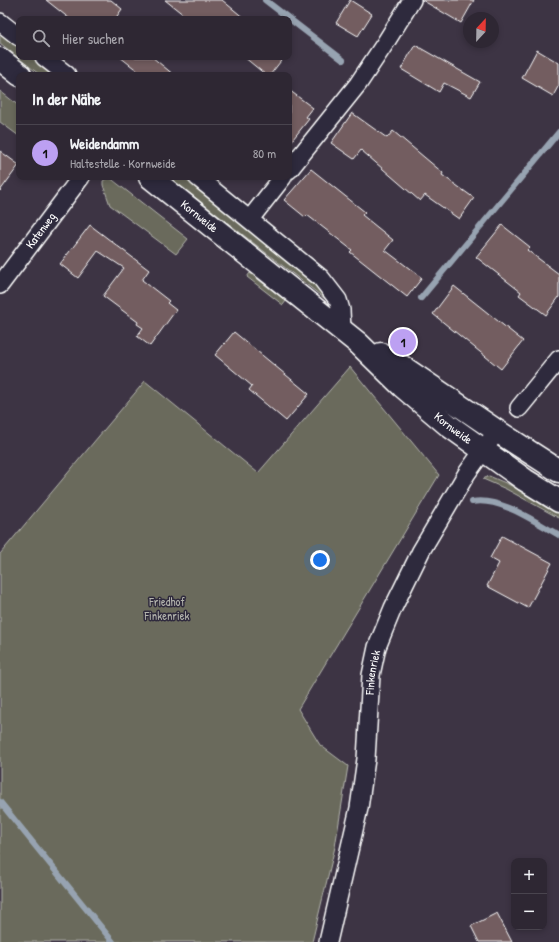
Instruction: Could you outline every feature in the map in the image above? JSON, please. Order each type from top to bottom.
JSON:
[{"type":"main road","points":[[0,59],[16,72]]},
{"type":"main road","name":"Kornweide","points":[[154,180],[350,336],[413,396],[482,450],[559,501]]},
{"type":"main road","name":"Kornweide","points":[[350,336],[391,359],[559,471]]},
{"type":"street","points":[[292,166],[358,84],[412,0]]},
{"type":"street","points":[[0,22],[16,35]]},
{"type":"street","points":[[48,60],[63,72]]},
{"type":"street","name":"Katenweg","points":[[0,285],[79,180]]},
{"type":"street","points":[[201,180],[321,278],[332,290],[350,336]]},
{"type":"street","points":[[250,219],[282,180]]},
{"type":"street","points":[[519,408],[559,359]]},
{"type":"street","name":"Finkenriek","points":[[328,942],[361,801],[368,736],[371,675],[377,647],[409,574],[467,473],[497,431]]},
{"type":"green space","points":[[0,29],[16,42],[16,56],[0,43]]},
{"type":"green space","points":[[21,60],[39,60],[54,72],[36,72]]},
{"type":"green space","points":[[0,91],[16,104],[16,134],[0,122]]},
{"type":"green space","points":[[113,180],[188,239],[176,254],[110,205],[103,181]]},
{"type":"green space","points":[[173,180],[190,180],[318,281],[330,300],[329,302]]},
{"type":"green space","points":[[250,273],[286,301],[283,305],[247,277]]},
{"type":"green space","name":"Friedhof Finkenriek","points":[[350,367],[439,475],[298,709],[320,745],[348,766],[335,847],[312,942],[0,942],[0,554],[145,381],[258,473]]},
{"type":"green space","points":[[489,476],[508,484],[559,512],[559,518],[506,489],[483,479]]},
{"type":"building","points":[[46,0],[111,0],[122,9],[117,16],[66,16]]},
{"type":"building","points":[[165,0],[222,0],[241,16],[185,16]]},
{"type":"building","points":[[350,0],[372,14],[358,36],[336,23]]},
{"type":"building","points":[[422,0],[474,0],[467,12],[463,12],[463,19],[461,23]]},
{"type":"building","points":[[415,45],[480,82],[471,97],[444,83],[439,92],[401,69]]},
{"type":"building","points":[[537,50],[559,63],[559,85],[553,96],[522,78]]},
{"type":"building","points":[[124,60],[156,60],[170,72],[139,72]]},
{"type":"building","points":[[248,60],[282,60],[272,72],[262,72]]},
{"type":"building","points":[[292,92],[313,108],[306,117],[309,119],[292,140]]},
{"type":"building","points":[[352,113],[387,138],[393,131],[443,173],[442,175],[474,198],[459,219],[425,195],[420,201],[361,150],[354,159],[331,143]]},
{"type":"building","points":[[0,151],[16,163],[16,169],[0,191]]},
{"type":"building","points":[[311,169],[365,212],[362,215],[393,240],[385,250],[422,278],[407,297],[350,252],[352,250],[307,215],[305,217],[284,200]]},
{"type":"building","points":[[90,225],[149,270],[142,280],[169,301],[167,303],[176,310],[150,346],[137,336],[143,328],[137,324],[138,322],[103,296],[124,268],[98,251],[78,278],[60,264]]},
{"type":"building","points":[[502,225],[530,247],[527,250],[559,274],[559,297],[546,315],[519,295],[521,292],[476,257]]},
{"type":"building","points":[[454,286],[523,341],[501,369],[433,314]]},
{"type":"building","points":[[234,332],[309,394],[286,421],[249,390],[252,386],[215,355]]},
{"type":"building","points":[[502,536],[552,563],[528,608],[487,586],[499,563],[490,558]]},
{"type":"building","points":[[497,913],[512,942],[479,942],[471,926]]},
{"type":"waterway","points":[[265,0],[286,16]]},
{"type":"waterway","points":[[292,21],[343,60]]},
{"type":"waterway","points":[[421,298],[559,132]]},
{"type":"waterway","points":[[472,502],[483,501],[505,506],[517,511],[559,535]]},
{"type":"waterway","points":[[0,802],[113,942]]},
{"type":"place","name":"Weidendamm","points":[[403,342]]}]
